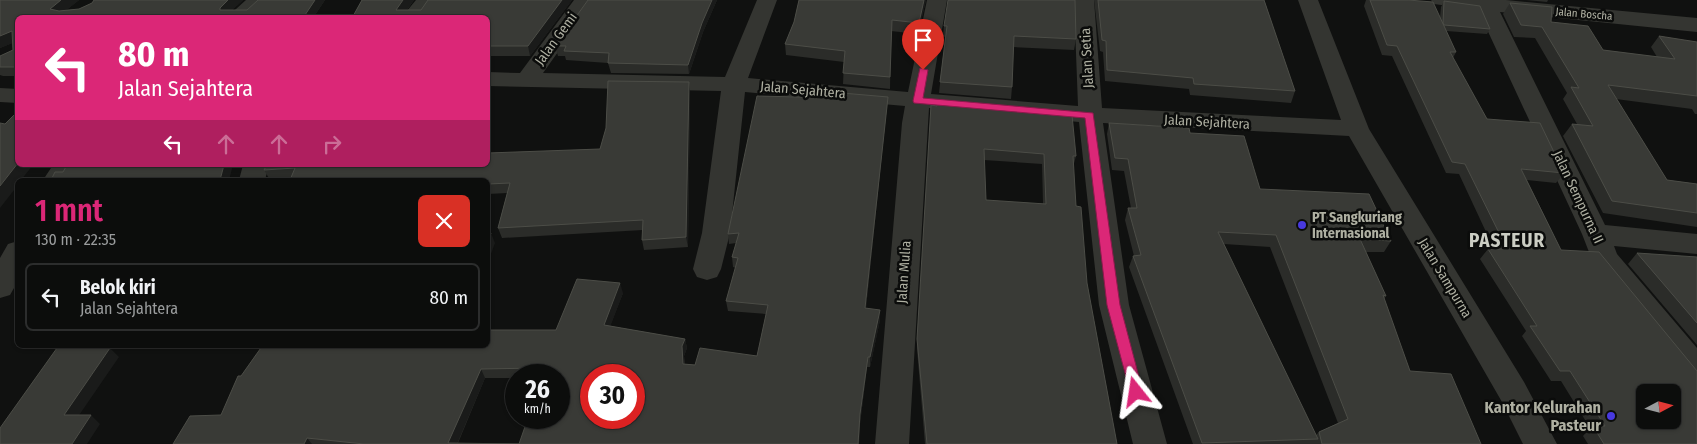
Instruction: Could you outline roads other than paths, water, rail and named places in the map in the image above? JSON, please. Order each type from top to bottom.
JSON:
[{"type":"street","points":[[240,15],[259,0]]},
{"type":"street","points":[[413,15],[427,0]]},
{"type":"street","name":"Jalan Gemi","points":[[528,78],[585,0]]},
{"type":"street","points":[[707,269],[716,233],[734,84],[767,0]]},
{"type":"street","name":"Jalan Mulia","points":[[892,444],[918,101],[937,0]]},
{"type":"street","name":"Jalan Setia","points":[[1084,0],[1090,115],[1114,305],[1150,444]]},
{"type":"street","name":"Jalan Sampurna","points":[[1308,0],[1357,130],[1513,392],[1540,444]]},
{"type":"street","name":"Jalan Boscha","points":[[1441,0],[1687,24]]},
{"type":"street","points":[[1659,0],[1687,24]]},
{"type":"street","name":"Jalan Sempurna II","points":[[1486,5],[1596,234],[1604,258],[1697,370]]},
{"type":"street","points":[[1598,15],[1628,32],[1653,39],[1697,46]]},
{"type":"street","name":"Jalan Sejahtera","points":[[490,79],[528,78],[734,84],[1090,115],[1357,130]]},
{"type":"street","points":[[0,95],[15,96]]},
{"type":"street","points":[[57,178],[65,167]]},
{"type":"street","points":[[1596,234],[1697,244]]},
{"type":"street","points":[[0,287],[15,257]]},
{"type":"place","name":"PT Sangkuriang Internasional","points":[[1302,225]]},
{"type":"place","name":"Kantor Kelurahan Pasteur","points":[[1611,416]]},
{"type":"district","name":"PASTEUR","points":[[1507,240]]}]
